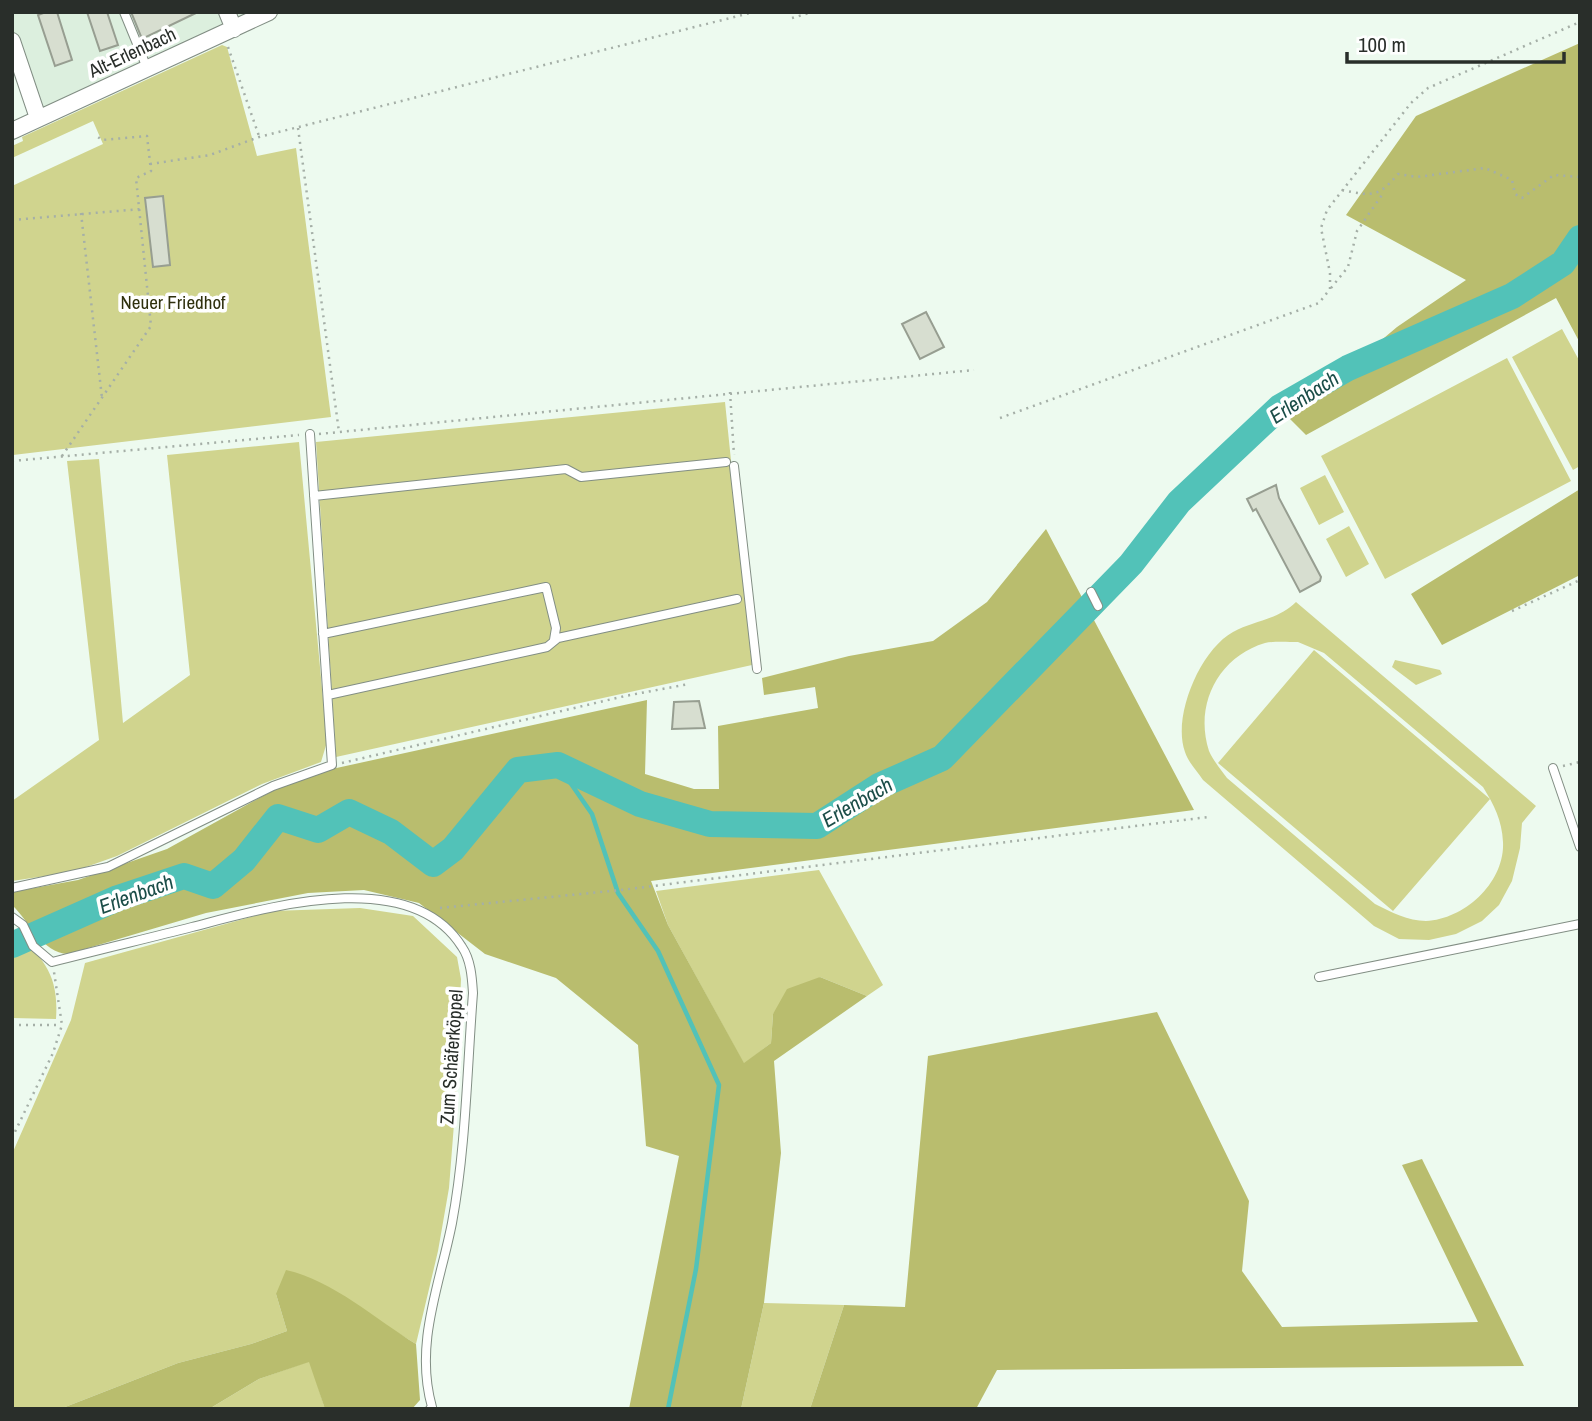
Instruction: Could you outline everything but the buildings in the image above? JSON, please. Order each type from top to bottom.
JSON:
[{"type":"street","points":[[227,12],[228,31]]},
{"type":"street","name":"Alt-Erlenbach","points":[[12,131],[270,12]]},
{"type":"street","points":[[12,41],[38,118]]},
{"type":"lane","points":[[124,12],[147,68]]},
{"type":"lane","points":[[12,888],[108,867],[273,786],[332,765],[310,434]]},
{"type":"lane","points":[[314,496],[566,469],[581,477],[730,464],[757,669]]},
{"type":"lane","points":[[323,634],[546,587],[556,628],[554,640]]},
{"type":"lane","points":[[1091,592],[1098,606]]},
{"type":"lane","points":[[328,695],[547,647],[554,640],[737,598]]},
{"type":"lane","points":[[1553,768],[1580,847]]},
{"type":"lane","name":"Zum Schäferköppel","points":[[51,962],[290,902],[357,898],[419,911],[447,930],[463,947],[471,968],[473,993],[452,1223],[429,1320],[425,1365],[432,1407],[429,1409]]},
{"type":"lane","points":[[12,917],[23,925],[33,946],[51,962]]},
{"type":"lane","points":[[1319,977],[1580,924]]},
{"type":"path","points":[[149,164],[210,155],[260,137],[754,12]]},
{"type":"path","points":[[792,18],[813,12]]},
{"type":"path","points":[[1330,289],[1331,272],[1321,228],[1327,209],[1411,103],[1428,88],[1580,22]]},
{"type":"path","points":[[228,31],[260,137]]},
{"type":"path","points":[[298,128],[340,432]]},
{"type":"path","points":[[62,456],[151,326],[136,178],[150,171],[148,136],[102,140],[98,136]]},
{"type":"path","points":[[1000,418],[1319,303],[1348,267],[1357,231],[1398,174],[1417,177],[1485,168],[1512,180],[1515,194],[1522,198],[1554,175],[1580,177]]},
{"type":"path","points":[[1342,190],[1370,195],[1386,189]]},
{"type":"path","points":[[12,220],[141,209]]},
{"type":"path","points":[[82,213],[102,398]]},
{"type":"path","points":[[12,461],[974,370]]},
{"type":"path","points":[[730,392],[730,464]]},
{"type":"path","points":[[1512,611],[1580,580]]},
{"type":"path","points":[[332,765],[625,696],[690,684]]},
{"type":"path","points":[[1553,768],[1580,762]]},
{"type":"path","points":[[419,911],[616,891],[1208,817]]},
{"type":"path","points":[[12,1138],[53,1053],[62,1025],[60,997],[51,962]]},
{"type":"path","points":[[12,1025],[62,1025]]},
{"type":"shaded area","points":[[12,12],[262,12],[42,122],[12,31]]},
{"type":"green space","points":[[1580,43],[1580,343],[1556,298],[1306,435],[1289,418],[1397,327],[1466,280],[1346,215],[1416,116]]},
{"type":"green space","name":"Neuer Friedhof","points":[[222,45],[227,47],[257,156],[296,148],[331,417],[13,455],[12,186],[103,144],[93,121],[12,158],[12,146],[23,141],[22,137]]},
{"type":"green space","points":[[1562,329],[1580,362],[1580,466],[1573,470],[1512,357]]},
{"type":"green space","points":[[1507,358],[1571,481],[1385,579],[1321,456]]},
{"type":"green space","points":[[725,402],[752,665],[336,757],[316,442]]},
{"type":"green space","points":[[299,442],[327,742],[321,762],[262,784],[117,856],[72,872],[12,881],[12,801],[99,740],[67,461],[99,459],[123,723],[190,675],[167,455]]},
{"type":"green space","points":[[1325,475],[1344,512],[1319,525],[1300,488]]},
{"type":"green space","points":[[1580,489],[1580,575],[1442,645],[1411,594]]},
{"type":"green space","points":[[1349,526],[1369,564],[1346,577],[1326,539]]},
{"type":"green space","points":[[1046,529],[1194,810],[651,881],[668,925],[744,1063],[771,1043],[773,1014],[787,989],[820,977],[867,996],[774,1061],[781,1153],[764,1303],[741,1409],[629,1409],[679,1156],[646,1146],[638,1045],[556,978],[485,954],[419,903],[364,890],[308,893],[206,913],[68,954],[44,943],[12,905],[12,892],[78,880],[167,849],[272,791],[332,769],[647,700],[645,774],[694,789],[719,789],[718,726],[818,708],[815,687],[764,695],[762,678],[849,656],[933,641],[987,602]]},
{"type":"green space","points":[[1296,602],[1536,806],[1522,823],[1520,848],[1512,881],[1499,905],[1482,921],[1456,934],[1429,940],[1399,939],[1374,926],[1203,780],[1188,759],[1182,738],[1182,721],[1192,686],[1210,653],[1233,632],[1289,608]],"holes":[[[1273,642],[1298,642],[1324,653],[1483,787],[1494,807],[1503,842],[1497,871],[1480,896],[1455,913],[1441,919],[1419,921],[1400,916],[1375,904],[1227,778],[1209,751],[1205,734],[1208,700],[1214,685],[1234,659],[1248,650]]]},
{"type":"green space","points":[[1314,650],[1490,799],[1393,911],[1218,763]]},
{"type":"green space","points":[[1395,660],[1440,670],[1442,674],[1416,685],[1392,667]]},
{"type":"green space","points":[[819,870],[883,985],[867,996],[820,977],[773,1014],[771,1043],[744,1064],[668,925],[656,891]]},
{"type":"green space","points":[[360,908],[413,916],[457,957],[461,979],[449,1188],[438,1251],[416,1344],[383,1324],[276,1294],[287,1331],[251,1344],[178,1363],[60,1409],[12,1409],[12,1154],[71,1020],[85,963],[272,911]]},
{"type":"green space","points":[[12,930],[47,968],[55,990],[56,1019],[12,1018]]},
{"type":"green space","points":[[1157,1012],[1249,1201],[1242,1271],[1282,1327],[1478,1322],[1402,1165],[1422,1159],[1524,1366],[997,1370],[976,1409],[810,1409],[844,1305],[905,1307],[928,1056]]},
{"type":"green space","points":[[286,1270],[304,1275],[337,1292],[416,1344],[420,1400],[412,1409],[325,1409],[309,1362],[259,1379],[209,1409],[60,1409],[178,1363],[251,1344],[287,1331],[276,1294]]},
{"type":"green space","points":[[764,1303],[844,1305],[810,1409],[741,1409]]},
{"type":"green space","points":[[310,1361],[325,1409],[209,1409],[259,1379]]},
{"type":"waterway","name":"Erlenbach","points":[[12,945],[118,898],[184,876],[213,886],[244,860],[278,817],[318,830],[349,812],[391,832],[433,864],[453,849],[518,770],[558,765],[640,804],[710,824],[817,826],[879,786],[942,758],[1131,564],[1179,502],[1280,407],[1348,368],[1512,296],[1563,263],[1580,238]]},
{"type":"waterway","points":[[558,765],[592,814],[618,893],[658,951],[719,1085],[696,1269],[668,1409]]}]
